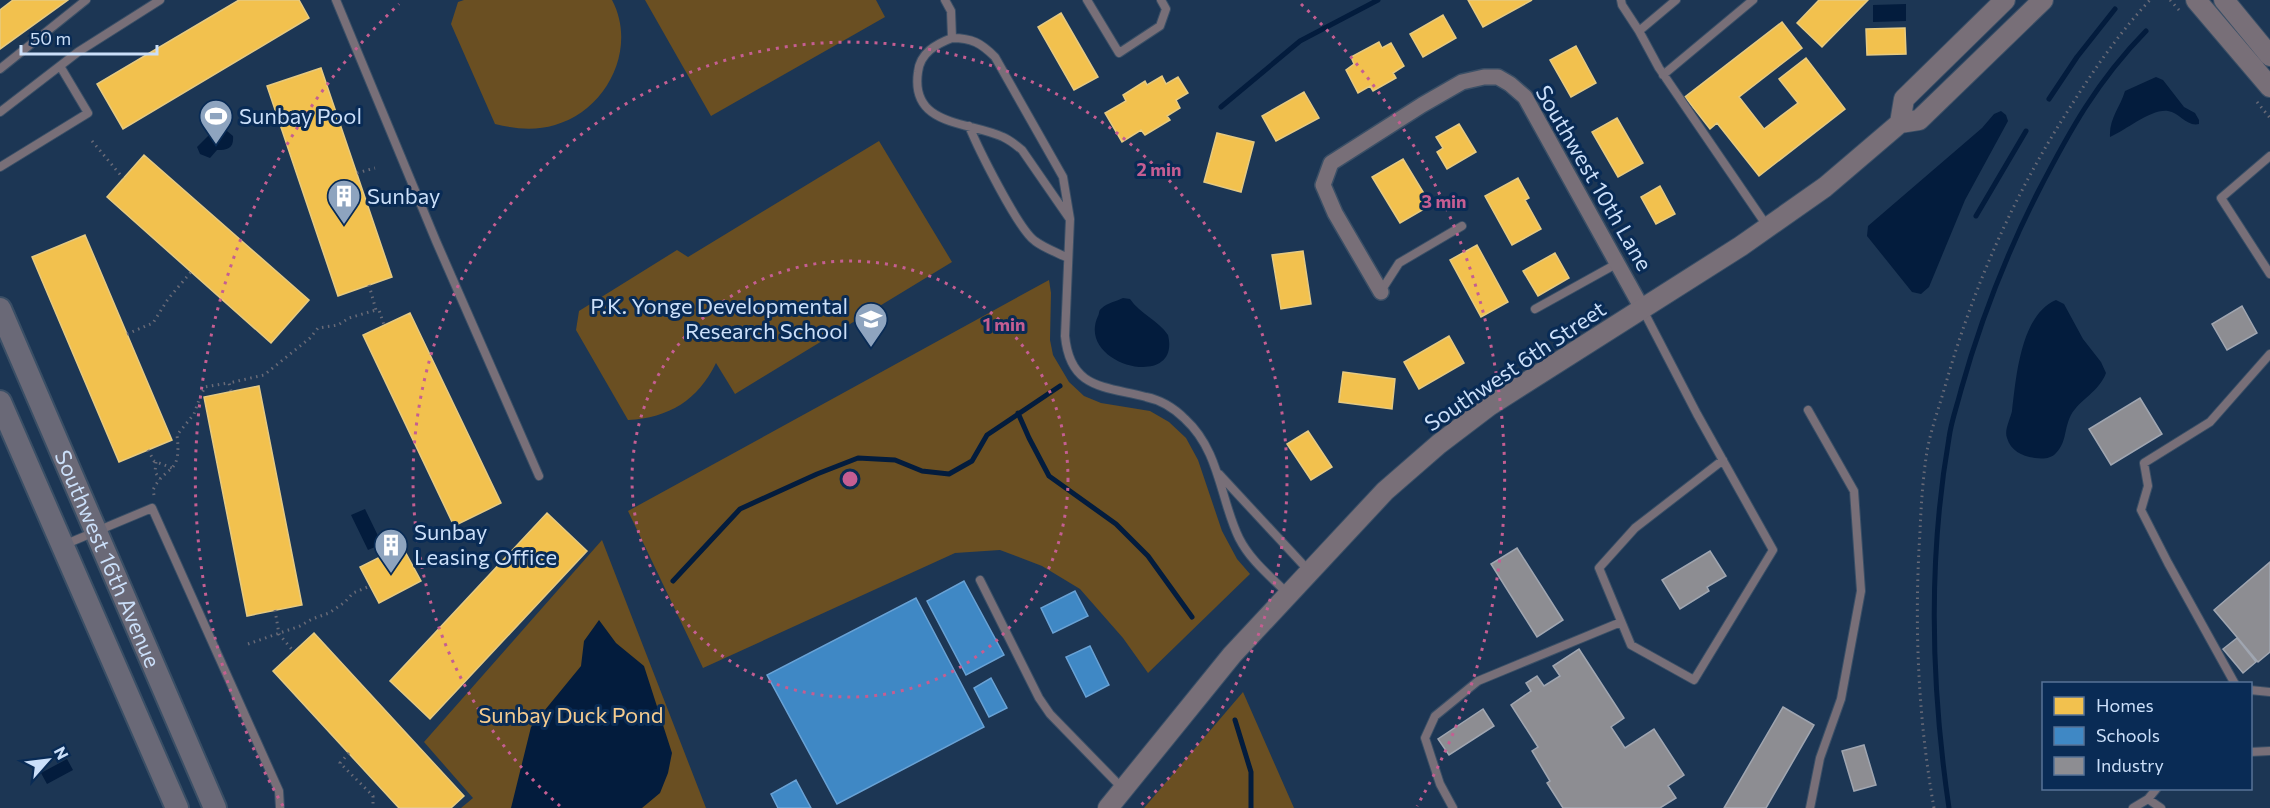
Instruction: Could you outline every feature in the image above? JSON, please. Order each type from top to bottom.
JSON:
[{"type":"main road","name":"Southwest 16th Avenue","points":[[0,309],[214,808]]},
{"type":"main road","name":"Southwest 16th Avenue","points":[[0,402],[177,808]]},
{"type":"street","points":[[1900,123],[1904,99],[2005,0]]},
{"type":"street","name":"Southwest 6th Street","points":[[1108,808],[1232,655],[1385,491],[1439,444],[1489,406],[1643,310],[1768,227],[1825,187],[1900,123],[1919,120],[2043,0]]},
{"type":"street","points":[[2196,0],[2270,87]]},
{"type":"street","points":[[2224,0],[2270,56]]},
{"type":"street","name":"Southwest 10th Lane","points":[[1381,292],[1335,213],[1323,184],[1331,163],[1462,82],[1484,77],[1498,77],[1525,97],[1643,310]]},
{"type":"lane","points":[[0,69],[86,0]]},
{"type":"lane","points":[[0,112],[88,46],[160,0]]},
{"type":"lane","points":[[336,0],[432,231],[539,476]]},
{"type":"lane","points":[[945,0],[951,11],[952,38]]},
{"type":"lane","points":[[1087,0],[1119,53],[1160,26],[1166,9],[1161,0]]},
{"type":"lane","points":[[1621,0],[1664,75],[1768,227]]},
{"type":"lane","points":[[1639,31],[1676,0]]},
{"type":"lane","points":[[1664,75],[1753,0]]},
{"type":"lane","points":[[1070,219],[1022,150],[1001,136],[947,122],[927,108],[917,85],[918,69],[923,57],[935,44],[952,38],[966,38],[981,43],[994,57],[1063,177],[1070,219],[1065,336],[1066,348],[1076,372],[1099,387],[1148,397],[1174,410],[1196,431],[1207,448],[1218,473],[1222,492],[1240,540],[1256,563],[1288,594]]},
{"type":"lane","points":[[0,167],[88,113],[60,66]]},
{"type":"lane","points":[[969,126],[1021,224],[1034,240],[1068,258]]},
{"type":"lane","points":[[2270,156],[2221,198],[2270,274]]},
{"type":"lane","points":[[1381,292],[1399,263],[1462,226]]},
{"type":"lane","points":[[1535,309],[1618,263]]},
{"type":"lane","points":[[1643,310],[1773,550],[1694,680],[1631,645],[1599,568],[1635,528],[1723,460]]},
{"type":"lane","points":[[2234,682],[2141,510],[2148,486],[2144,463],[2210,422],[2270,354]]},
{"type":"lane","points":[[1808,410],[1854,491],[1861,591],[1841,699],[1820,758],[1810,808]]},
{"type":"lane","points":[[1218,473],[1309,571]]},
{"type":"lane","points":[[62,546],[153,508],[279,791],[280,808]]},
{"type":"lane","points":[[980,580],[1039,698],[1050,714],[1124,789]]},
{"type":"lane","points":[[1453,808],[1440,783],[1425,738],[1436,716],[1478,681],[1621,622]]},
{"type":"lane","points":[[2252,690],[2270,692]]},
{"type":"lane","points":[[2252,752],[2270,751]]},
{"type":"lane","points":[[2133,808],[2148,799],[2156,790]]},
{"type":"lane","points":[[2148,799],[2161,808]]},
{"type":"path","points":[[1934,808],[1929,784],[1917,636],[1917,572],[1927,450],[1953,356],[1980,281],[2024,183],[2085,83],[2135,16],[2150,0]]},
{"type":"path","points":[[92,141],[123,178]]},
{"type":"path","points":[[357,173],[375,168]]},
{"type":"path","points":[[127,334],[153,323],[168,299],[191,272]]},
{"type":"path","points":[[369,285],[376,310],[379,310],[384,325]]},
{"type":"path","points":[[154,497],[153,490],[160,479],[177,463],[179,451],[177,435],[194,414],[205,387],[264,375],[310,338],[318,328],[338,325],[349,318],[376,310]]},
{"type":"path","points":[[229,382],[231,391]]},
{"type":"path","points":[[148,450],[156,461],[172,468]]},
{"type":"path","points":[[156,461],[155,472],[160,479]]},
{"type":"path","points":[[248,644],[329,613],[353,593],[370,586]]},
{"type":"path","points":[[275,610],[279,634],[294,652]]},
{"type":"path","points":[[349,753],[340,763],[373,796],[373,808]]},
{"type":"green space","points":[[464,0],[612,0],[619,19],[621,38],[619,57],[612,76],[589,106],[573,118],[555,125],[532,129],[495,124],[451,24],[458,2]]},
{"type":"green space","points":[[645,0],[876,0],[885,17],[711,116]]},
{"type":"green space","points":[[879,141],[952,262],[735,394],[716,363],[700,387],[681,405],[657,415],[628,420],[576,330],[579,311],[677,250],[688,257]]},
{"type":"green space","points":[[1049,280],[1050,340],[1053,355],[1069,382],[1084,396],[1101,403],[1150,411],[1169,422],[1186,438],[1198,460],[1222,531],[1237,559],[1250,574],[1148,673],[1123,638],[1080,589],[1042,566],[1000,550],[955,553],[703,668],[628,511]]},
{"type":"green space","name":"Sunbay Duck Pond","points":[[602,540],[706,808],[461,808],[473,798],[424,742]]},
{"type":"green space","points":[[1243,692],[1294,808],[1144,808]]},
{"type":"water","points":[[1906,4],[1906,21],[1873,22],[1873,5]]},
{"type":"water","points":[[2156,77],[2163,80],[2184,107],[2195,113],[2199,124],[2191,124],[2172,112],[2161,111],[2110,137],[2113,119],[2125,91]]},
{"type":"water","points":[[2001,111],[2006,115],[2008,121],[1965,200],[1929,287],[1921,294],[1912,292],[1867,236],[1868,226],[1982,128],[1994,114]]},
{"type":"water","name":"Sunbay Pool","points":[[227,131],[233,136],[231,146],[217,150],[210,158],[200,154],[197,147],[210,134]]},
{"type":"water","points":[[1123,298],[1130,299],[1168,335],[1168,353],[1160,363],[1146,367],[1130,365],[1114,359],[1101,348],[1095,333],[1100,311]]},
{"type":"water","points":[[2056,300],[2064,304],[2083,339],[2101,362],[2106,373],[2099,385],[2071,415],[2060,449],[2049,457],[2035,458],[2014,450],[2006,432],[2012,411],[2018,366],[2027,334],[2044,308]]},
{"type":"water","points":[[365,509],[382,544],[368,550],[351,515]]},
{"type":"water","name":"Sunbay Duck Pond","points":[[599,620],[616,643],[644,666],[672,753],[668,773],[660,793],[642,808],[511,808],[531,727],[581,666],[584,641]]},
{"type":"water","points":[[67,759],[73,770],[47,784],[41,773]]},
{"type":"building: Homes","points":[[13,0],[68,0],[0,49],[0,10]]},
{"type":"building: Homes","points":[[239,0],[299,0],[309,18],[123,129],[97,84]]},
{"type":"building: Homes","points":[[1468,0],[1532,0],[1483,27]]},
{"type":"building: Homes","points":[[1819,0],[1868,0],[1822,47],[1797,23]]},
{"type":"building: Homes","points":[[1061,13],[1098,77],[1074,90],[1038,27]]},
{"type":"building: Homes","points":[[1443,15],[1456,38],[1423,57],[1410,34]]},
{"type":"building: Homes","points":[[1782,22],[1802,48],[1739,97],[1764,129],[1798,103],[1779,79],[1806,58],[1845,109],[1759,176],[1717,123],[1710,129],[1685,97]]},
{"type":"building: Homes","points":[[1905,28],[1906,54],[1867,55],[1866,29]]},
{"type":"building: Homes","points":[[1379,42],[1382,48],[1391,43],[1404,66],[1393,73],[1396,78],[1373,91],[1370,86],[1358,93],[1346,70],[1354,64],[1351,57]]},
{"type":"building: Homes","points":[[1576,46],[1596,83],[1571,97],[1550,60]]},
{"type":"building: Homes","name":"Sunbay","points":[[321,68],[392,277],[338,296],[267,86]]},
{"type":"building: Homes","points":[[1162,76],[1166,84],[1178,77],[1188,93],[1176,100],[1180,108],[1167,116],[1170,120],[1145,135],[1141,130],[1122,142],[1105,113],[1126,101],[1123,95],[1145,81],[1147,85]]},
{"type":"building: Homes","points":[[1304,92],[1319,118],[1276,141],[1262,116]]},
{"type":"building: Homes","points":[[1617,118],[1643,163],[1618,177],[1592,132]]},
{"type":"building: Homes","points":[[1459,124],[1476,152],[1447,169],[1437,152],[1443,148],[1436,137]]},
{"type":"building: Homes","points":[[1217,133],[1254,142],[1241,192],[1204,182]]},
{"type":"building: Homes","points":[[144,155],[309,300],[271,343],[107,197]]},
{"type":"building: Homes","points":[[1403,159],[1431,205],[1400,223],[1372,177]]},
{"type":"building: Homes","points":[[1518,178],[1529,198],[1525,200],[1541,229],[1512,245],[1485,196]]},
{"type":"building: Homes","points":[[1660,186],[1675,214],[1656,224],[1641,197]]},
{"type":"building: Homes","points":[[85,235],[172,440],[119,462],[32,257]]},
{"type":"building: Homes","points":[[1477,245],[1508,302],[1481,317],[1450,260]]},
{"type":"building: Homes","points":[[1303,251],[1311,304],[1281,309],[1272,255]]},
{"type":"building: Homes","points":[[1555,253],[1569,278],[1538,296],[1523,271]]},
{"type":"building: Homes","points":[[410,313],[501,503],[454,526],[363,335]]},
{"type":"building: Homes","points":[[1449,336],[1464,363],[1419,389],[1404,362]]},
{"type":"building: Homes","points":[[1343,372],[1395,379],[1392,409],[1339,402]]},
{"type":"building: Homes","points":[[259,386],[302,605],[247,616],[204,397]]},
{"type":"building: Homes","points":[[1308,431],[1332,467],[1311,480],[1287,444]]},
{"type":"building: Homes","points":[[547,513],[587,551],[430,719],[390,681]]},
{"type":"building: Homes","name":"Sunbay Leasing Office","points":[[402,546],[421,581],[379,603],[360,567]]},
{"type":"building: Homes","points":[[314,633],[464,796],[451,808],[399,808],[273,671]]},
{"type":"building: Schools","points":[[964,581],[1004,655],[966,675],[927,601]]},
{"type":"building: Schools","points":[[1075,591],[1088,616],[1053,633],[1041,608]]},
{"type":"building: Schools","points":[[916,598],[984,727],[837,804],[767,675]]},
{"type":"building: Schools","points":[[1090,646],[1109,685],[1086,697],[1066,657]]},
{"type":"building: Schools","points":[[991,678],[1007,708],[989,717],[974,688]]},
{"type":"building: Schools","points":[[796,780],[811,808],[778,808],[771,794]]},
{"type":"building: Industry","points":[[2242,306],[2257,333],[2227,350],[2212,324]]},
{"type":"building: Industry","points":[[2140,398],[2162,434],[2111,465],[2089,429]]},
{"type":"building: Industry","points":[[1517,548],[1563,620],[1537,637],[1491,564]]},
{"type":"building: Industry","points":[[1710,551],[1726,576],[1707,587],[1709,591],[1680,609],[1662,580]]},
{"type":"building: Industry","points":[[2270,562],[2270,652],[2258,662],[2214,610]]},
{"type":"building: Industry","points":[[2237,638],[2256,662],[2243,673],[2223,649]]},
{"type":"building: Industry","points":[[1579,649],[1624,718],[1611,727],[1625,748],[1654,729],[1684,775],[1668,786],[1676,798],[1660,808],[1563,808],[1547,783],[1550,781],[1532,751],[1538,747],[1511,705],[1531,691],[1526,683],[1537,676],[1544,686],[1560,676],[1553,666]]},
{"type":"building: Industry","points":[[1783,707],[1814,725],[1766,808],[1724,808]]},
{"type":"building: Industry","points":[[1483,709],[1494,726],[1449,755],[1438,739]]},
{"type":"building: Industry","points":[[1864,745],[1876,785],[1854,791],[1842,751]]},
{"type":"waterway","points":[[1221,107],[1300,41],[1378,0]]},
{"type":"waterway","points":[[2049,99],[2077,57],[2115,9]]},
{"type":"waterway","points":[[1949,808],[1938,716],[1934,623],[1942,484],[1953,420],[1985,314],[2015,240],[2038,192],[2086,107],[2113,69],[2146,31]]},
{"type":"waterway","points":[[1976,216],[2026,131]]},
{"type":"waterway","points":[[673,581],[740,509],[858,458],[895,460],[922,471],[949,474],[972,461],[987,435],[1060,386]]},
{"type":"waterway","points":[[1018,413],[1049,476],[1116,524],[1148,556],[1192,617]]},
{"type":"waterway","points":[[1235,720],[1251,772],[1251,808]]},
{"type":"place","name":"Sunbay Pool","points":[[216,145]]},
{"type":"place","name":"Sunbay","points":[[344,225]]},
{"type":"place","name":"P.K. Yonge Developmental Research School","points":[[871,348]]},
{"type":"place","name":"Sunbay Leasing Office","points":[[391,574]]}]
